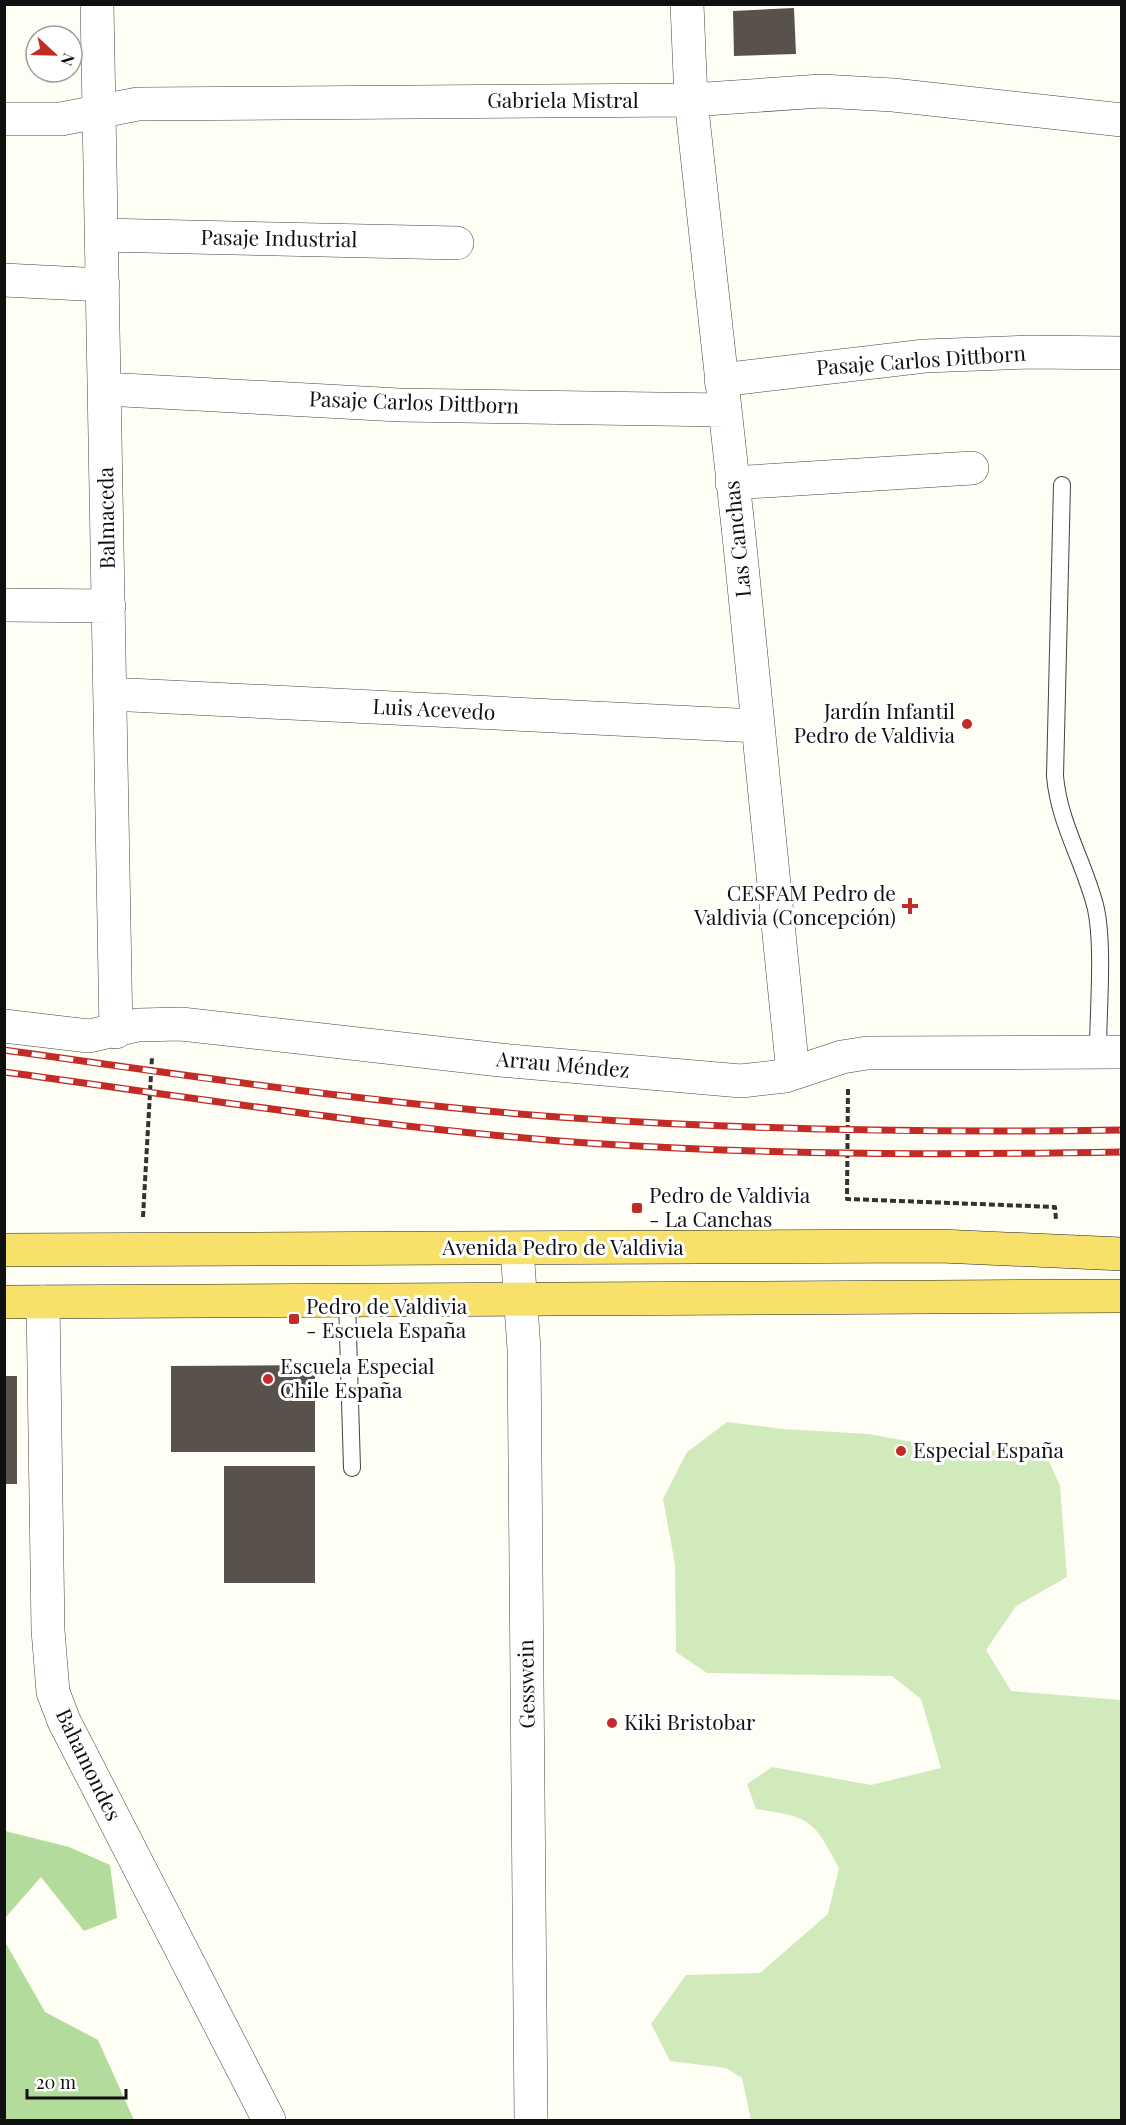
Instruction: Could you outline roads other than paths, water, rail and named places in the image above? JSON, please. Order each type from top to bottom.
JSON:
[{"type":"main road","name":"Avenida Pedro de Valdivia","points":[[4,1250],[940,1246],[1122,1254]]},
{"type":"main road","points":[[4,1302],[1122,1296]]},
{"type":"street","name":"Balmaceda","points":[[97,4],[116,1032]]},
{"type":"street","name":"Las Canchas","points":[[687,4],[691,100],[793,1073]]},
{"type":"street","name":"Gabriela Mistral","points":[[4,119],[61,119],[138,104],[691,100],[821,91],[893,95],[1122,120]]},
{"type":"street","name":"Pasaje Industrial","points":[[102,235],[457,243]]},
{"type":"street","points":[[4,280],[103,285]]},
{"type":"street","name":"Pasaje Carlos Dittborn","points":[[105,389],[399,405],[722,395],[925,356],[1030,352],[1122,354]]},
{"type":"street","points":[[732,483],[972,468]]},
{"type":"street","points":[[4,605],[109,606]]},
{"type":"street","name":"Luis Acevedo","points":[[110,694],[757,726]]},
{"type":"street","name":"Arrau Méndez","points":[[4,1026],[89,1036],[153,1023],[181,1023],[500,1060],[741,1081],[769,1080],[842,1057],[885,1052],[1110,1052]]},
{"type":"street","name":"Gesswein","points":[[517,1249],[524,1349],[531,2121]]},
{"type":"street","name":"Bahamondes","points":[[44,1302],[48,1630],[53,1692],[63,1721],[269,2121]]},
{"type":"lane","points":[[1062,485],[1055,776],[1059,807],[1092,895],[1098,924],[1110,1052]]},
{"type":"lane","points":[[347,1300],[352,1468]]},
{"type":"railway","points":[[4,1050],[350,1097],[558,1117],[699,1125],[840,1129],[1122,1130]]},
{"type":"railway","points":[[4,1072],[378,1123],[603,1144],[862,1153],[1122,1152]]},
{"type":"place","name":"Jardín Infantil Pedro de Valdivia","points":[[967,724]]},
{"type":"place","name":"CESFAM Pedro de Valdivia (Concepción)","points":[[910,906]]},
{"type":"place","name":"Pedro de Valdivia - La Canchas","points":[[637,1208]]},
{"type":"place","name":"Pedro de Valdivia - Escuela España","points":[[294,1319]]},
{"type":"place","name":"Escuela Especial Chile España","points":[[268,1379]]},
{"type":"place","name":"Especial España","points":[[901,1451]]},
{"type":"place","name":"Kiki Bristobar","points":[[612,1723]]}]
